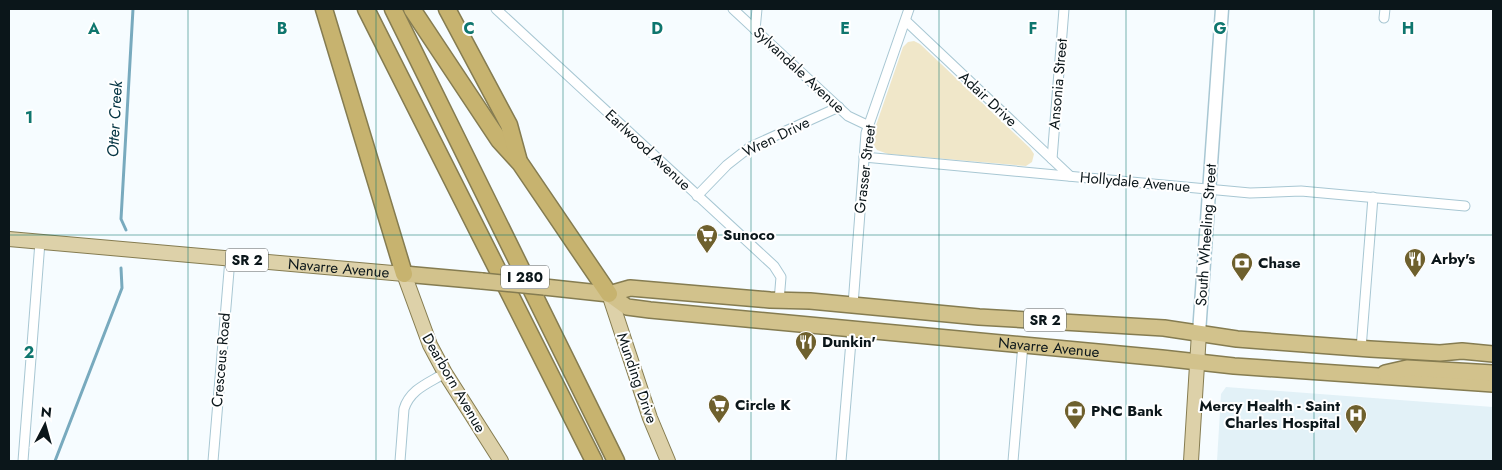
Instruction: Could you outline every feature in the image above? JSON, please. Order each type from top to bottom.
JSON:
[{"type":"highway","points":[[324,9],[404,274]]},
{"type":"highway","name":"I 280","points":[[366,9],[594,461]]},
{"type":"highway","name":"I 280","points":[[393,9],[616,461]]},
{"type":"highway","points":[[412,9],[499,140],[520,163],[609,294]]},
{"type":"highway","points":[[447,9],[509,125],[520,163]]},
{"type":"highway","name":"Navarre Avenue","points":[[404,274],[609,294],[630,288],[779,301],[810,301],[979,317],[1122,324],[1237,339],[1361,349],[1440,353],[1462,351],[1493,354]]},
{"type":"highway","name":"Navarre Avenue","points":[[609,294],[627,307],[683,313],[1023,344],[1234,366],[1493,384]]},
{"type":"highway","points":[[683,313],[685,304],[690,303],[769,309],[810,301]]},
{"type":"highway","points":[[776,322],[812,318],[843,318],[849,315],[851,305]]},
{"type":"highway","points":[[1368,376],[1407,368],[1493,373]]},
{"type":"main road","name":"South Wheeling Street","points":[[1191,461],[1222,9]]},
{"type":"main road","name":"Navarre Avenue","points":[[9,239],[404,274]]},
{"type":"main road","name":"Dearborn Avenue","points":[[404,274],[424,334],[445,374],[501,461]]},
{"type":"main road","name":"Munding Drive","points":[[609,294],[650,418],[668,461]]},
{"type":"street","name":"Earlwood Avenue","points":[[496,9],[780,274],[779,301]]},
{"type":"street","name":"Sylvandale Avenue","points":[[733,9],[849,116],[869,126]]},
{"type":"street","points":[[756,30],[757,9]]},
{"type":"street","name":"Grasser Street","points":[[851,305],[864,158],[869,126],[909,9]]},
{"type":"street","name":"Ansonia Street","points":[[1052,159],[1064,9]]},
{"type":"street","name":"Adair Drive","points":[[906,21],[1070,176]]},
{"type":"street","name":"Wren Drive","points":[[697,196],[726,165],[750,147],[839,107]]},
{"type":"street","name":"Hollydale Avenue","points":[[864,158],[1210,189],[1265,193],[1301,191],[1465,206]]},
{"type":"street","points":[[1361,349],[1373,198]]},
{"type":"street","points":[[23,461],[40,242]]},
{"type":"street","name":"Cresceus Road","points":[[213,461],[230,259]]},
{"type":"street","points":[[841,461],[852,329]]},
{"type":"street","points":[[1013,461],[1023,344]]},
{"type":"street","points":[[400,461],[406,401],[416,390],[445,374]]},
{"type":"shaded area","points":[[914,41],[920,44],[1030,148],[1034,154],[1032,162],[1026,166],[888,154],[877,150],[872,143],[872,137],[903,47],[908,42]]},
{"type":"shaded area","name":"Mercy Health - Saint Charles Hospital","points":[[1226,387],[1493,407],[1493,461],[1217,461],[1221,394]]},
{"type":"waterway","name":"Otter Creek","points":[[126,230],[121,219],[133,9]]},
{"type":"waterway","name":"Otter Creek","points":[[55,461],[122,288],[121,268]]},
{"type":"place","name":"Sunoco","points":[[707,254]]},
{"type":"place","name":"Arby's","points":[[1415,278]]},
{"type":"place","name":"Chase","points":[[1242,282]]},
{"type":"place","name":"Dunkin'","points":[[806,361]]},
{"type":"place","name":"Circle K","points":[[719,424]]},
{"type":"place","name":"PNC Bank","points":[[1075,430]]},
{"type":"place","name":"Mercy Health - Saint Charles Hospital","points":[[1356,434]]}]
